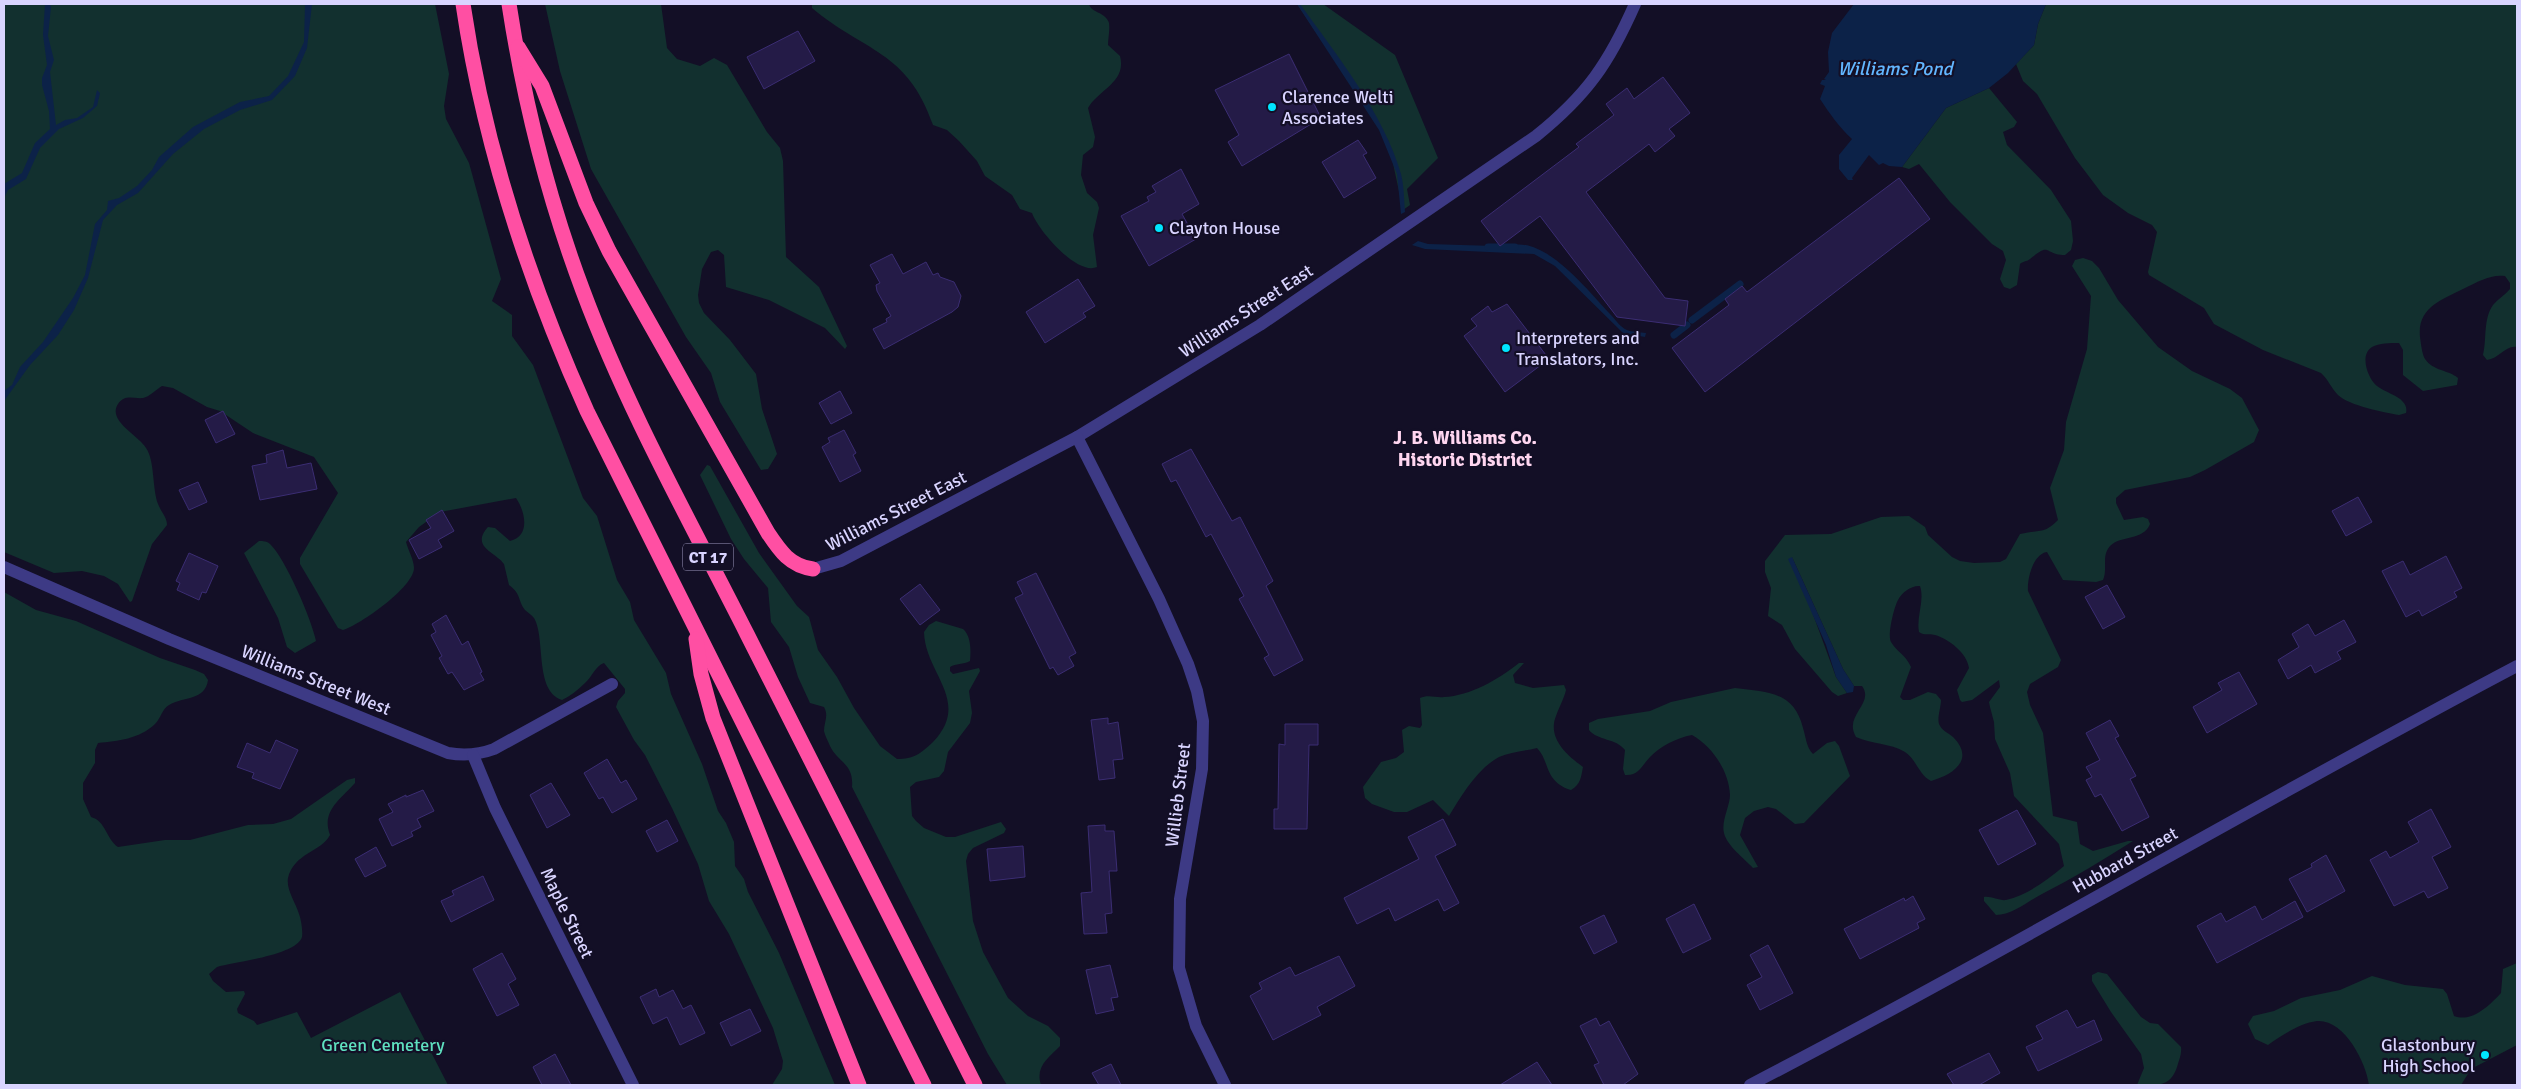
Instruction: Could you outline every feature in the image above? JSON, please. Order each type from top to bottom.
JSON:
[{"type":"highway","name":"CT 17","points":[[463,4],[475,77],[488,135],[520,242],[540,300],[587,411],[924,1085]]},
{"type":"highway","name":"CT 17","points":[[508,4],[527,102],[554,206],[583,292],[604,343],[667,475],[974,1085]]},
{"type":"highway","points":[[515,43],[534,70],[542,86],[586,203],[635,299],[768,533],[788,560],[804,568],[813,569]]},
{"type":"highway","points":[[694,627],[701,674],[713,718],[859,1085]]},
{"type":"street","name":"Williams Street East","points":[[813,569],[822,568],[846,558],[1077,436],[1260,325],[1419,218],[1542,131],[1582,96],[1601,71],[1619,40],[1635,4]]},
{"type":"street","name":"Willieb Street","points":[[1077,436],[1160,599],[1188,664],[1197,691],[1203,721],[1202,769],[1180,899],[1179,968],[1196,1026],[1224,1085]]},
{"type":"street","name":"Williams Street West","points":[[4,567],[169,639],[448,753],[473,755],[501,746],[612,684]]},
{"type":"street","name":"Hubbard Street","points":[[1750,1085],[2051,922],[2337,762],[2517,666]]},
{"type":"street","name":"Maple Street","points":[[473,755],[495,808],[633,1085]]},
{"type":"green space","points":[[4,4],[435,4],[449,74],[444,106],[446,119],[469,163],[501,279],[492,301],[512,315],[512,336],[533,365],[583,498],[597,516],[617,580],[630,602],[634,620],[666,673],[671,694],[702,764],[718,811],[726,823],[734,842],[735,866],[744,879],[748,892],[779,953],[835,1085],[772,1085],[782,1069],[783,1061],[773,1028],[729,934],[709,901],[698,864],[672,808],[645,755],[634,740],[616,707],[618,701],[625,693],[625,689],[604,663],[599,666],[580,688],[562,700],[553,695],[548,686],[544,675],[538,627],[534,618],[525,610],[518,594],[509,585],[504,564],[486,548],[482,540],[483,534],[488,527],[495,528],[510,541],[521,534],[524,529],[524,516],[516,498],[440,512],[419,527],[406,542],[413,562],[412,576],[396,595],[385,604],[361,621],[343,630],[338,628],[300,564],[300,558],[338,493],[314,457],[253,433],[220,411],[207,407],[173,388],[162,386],[145,397],[123,399],[118,404],[116,410],[120,422],[142,443],[149,453],[156,498],[167,525],[152,544],[132,601],[130,602],[118,584],[104,576],[82,571],[54,573],[4,552]]},
{"type":"green space","points":[[545,4],[661,4],[667,48],[677,59],[700,66],[714,58],[727,65],[767,132],[780,148],[783,161],[786,257],[819,287],[847,346],[845,349],[825,328],[769,300],[726,287],[724,255],[718,250],[711,252],[702,269],[698,295],[699,303],[704,313],[730,340],[756,374],[762,409],[777,454],[768,469],[761,470],[720,402],[711,373],[686,337],[591,169],[560,71]]},
{"type":"green space","points":[[812,4],[1089,4],[1090,7],[1105,17],[1109,23],[1108,45],[1120,56],[1121,65],[1116,79],[1088,108],[1095,137],[1093,147],[1083,155],[1081,175],[1087,193],[1097,202],[1099,208],[1093,235],[1097,267],[1089,268],[1079,265],[1059,250],[1042,230],[1032,213],[1020,209],[1012,195],[985,176],[977,161],[947,130],[933,125],[922,100],[910,81],[897,67],[882,55],[831,23],[812,8]]},
{"type":"green space","points":[[1297,4],[1323,4],[1395,55],[1438,158],[1407,189],[1410,205],[1403,210],[1388,140]]},
{"type":"green space","points":[[2046,4],[2517,4],[2517,347],[2509,348],[2487,360],[2483,355],[2486,323],[2490,311],[2493,305],[2510,289],[2510,283],[2505,276],[2484,279],[2440,301],[2427,311],[2423,318],[2420,327],[2422,349],[2428,363],[2458,378],[2457,385],[2423,391],[2403,375],[2403,350],[2399,343],[2385,343],[2372,347],[2366,355],[2366,367],[2374,383],[2398,397],[2405,404],[2406,413],[2399,415],[2367,408],[2343,399],[2321,373],[2263,350],[2214,324],[2204,308],[2149,275],[2148,272],[2157,232],[2152,225],[2128,213],[2103,195],[2075,158],[2037,94],[2023,81],[2016,64],[2034,45],[2038,24]]},
{"type":"green space","points":[[1989,88],[2017,122],[2014,127],[2003,132],[2007,145],[2051,190],[2071,221],[2073,241],[2071,250],[2065,255],[2045,250],[2021,263],[2017,285],[2010,289],[2004,287],[2000,279],[2006,260],[2003,251],[1992,244],[1950,202],[1919,164],[1909,169],[1902,167],[1946,108]]},
{"type":"green space","points":[[2083,258],[2092,261],[2099,268],[2118,300],[2158,347],[2192,371],[2230,389],[2242,398],[2259,430],[2254,442],[2205,470],[2190,477],[2125,490],[2116,498],[2116,503],[2124,520],[2143,517],[2148,519],[2150,524],[2147,529],[2137,536],[2120,540],[2110,546],[2105,558],[2103,580],[2096,582],[2063,580],[2047,552],[2038,557],[2035,562],[2030,574],[2028,591],[2061,660],[2058,667],[2030,684],[2027,692],[2030,705],[2043,733],[2053,816],[2077,822],[2080,844],[2093,851],[2133,841],[2020,907],[2008,913],[1996,915],[1984,901],[1984,897],[2006,900],[2022,895],[2051,877],[2064,866],[2059,844],[2014,796],[2010,773],[1995,739],[1994,722],[1989,702],[2000,687],[1999,680],[1972,700],[1962,702],[1957,690],[1969,668],[1968,662],[1956,647],[1946,640],[1935,635],[1919,632],[1918,626],[1922,597],[1920,586],[1911,588],[1902,594],[1891,621],[1890,634],[1891,642],[1907,659],[1911,667],[1900,697],[1903,700],[1910,700],[1928,692],[1936,694],[1941,700],[1939,724],[1960,745],[1962,753],[1962,759],[1953,771],[1931,781],[1923,775],[1905,752],[1856,737],[1853,722],[1865,698],[1862,686],[1854,686],[1843,669],[1792,557],[1836,677],[1847,693],[1838,696],[1832,692],[1795,649],[1782,625],[1768,616],[1771,588],[1765,572],[1765,561],[1785,535],[1831,534],[1881,517],[1909,516],[1925,527],[1928,535],[1952,557],[1960,561],[1974,563],[2000,562],[2006,559],[2020,534],[2045,530],[2053,525],[2058,520],[2050,488],[2064,450],[2066,422],[2087,349],[2091,296],[2072,266],[2075,260]]},
{"type":"green space","points":[[707,465],[710,466],[759,553],[797,606],[809,617],[818,650],[837,677],[854,708],[880,746],[897,759],[912,757],[933,742],[944,727],[948,713],[948,700],[926,647],[924,632],[929,625],[936,621],[963,629],[968,635],[970,661],[950,667],[950,671],[953,674],[979,668],[980,671],[969,691],[972,713],[970,723],[948,752],[944,771],[939,777],[916,782],[910,787],[912,816],[924,828],[946,837],[955,837],[1001,822],[1006,829],[1004,833],[973,848],[968,854],[966,861],[973,921],[983,952],[1008,998],[1028,1016],[1048,1026],[1060,1038],[1060,1046],[1041,1068],[1041,1085],[1007,1085],[988,1054],[852,787],[851,773],[830,746],[824,731],[826,716],[824,707],[810,703],[798,677],[789,647],[771,622],[768,588],[744,559],[731,539],[700,475]]},
{"type":"green space","points":[[259,541],[270,544],[283,562],[304,605],[313,631],[316,641],[295,653],[287,647],[278,618],[244,553]]},
{"type":"green space","name":"Green Cemetery","points":[[4,592],[36,610],[76,621],[160,658],[195,670],[204,674],[208,680],[206,687],[198,695],[169,705],[149,729],[121,740],[98,743],[95,750],[95,763],[83,783],[83,799],[91,817],[100,822],[111,840],[118,847],[165,840],[190,840],[248,825],[273,824],[291,819],[347,780],[355,778],[355,783],[330,812],[328,827],[330,835],[326,841],[296,863],[288,878],[288,887],[302,925],[302,937],[298,943],[278,953],[217,967],[209,974],[213,981],[226,992],[244,991],[245,994],[237,1009],[238,1013],[254,1021],[257,1025],[297,1012],[311,1038],[400,992],[448,1085],[4,1085]]},
{"type":"green space","points":[[1519,663],[1524,663],[1513,675],[1515,683],[1533,688],[1564,685],[1566,690],[1556,716],[1554,732],[1560,745],[1583,767],[1580,780],[1574,788],[1571,790],[1556,782],[1537,748],[1508,754],[1491,762],[1477,775],[1449,816],[1433,800],[1407,812],[1394,812],[1372,804],[1365,798],[1363,787],[1381,762],[1396,758],[1404,752],[1402,730],[1409,726],[1420,728],[1422,725],[1420,698],[1464,694],[1493,681]]},
{"type":"green space","points":[[1735,688],[1768,693],[1786,700],[1799,716],[1808,745],[1813,754],[1827,743],[1835,741],[1839,746],[1850,776],[1804,823],[1795,824],[1776,809],[1768,807],[1754,811],[1745,818],[1740,835],[1758,867],[1753,868],[1732,847],[1726,838],[1723,828],[1730,799],[1729,786],[1723,768],[1713,752],[1699,740],[1692,735],[1675,740],[1654,753],[1637,772],[1625,775],[1623,769],[1625,750],[1617,743],[1597,736],[1589,730],[1589,723],[1598,719],[1650,711],[1671,702]]},
{"type":"green space","points":[[2517,963],[2517,1045],[2471,1069],[2461,1085],[2369,1085],[2363,1065],[2352,1044],[2345,1034],[2327,1022],[2317,1021],[2304,1024],[2268,1045],[2255,1039],[2248,1024],[2253,1016],[2274,1011],[2301,998],[2340,990],[2372,976],[2405,985],[2443,989],[2447,994],[2454,1016],[2467,1017],[2480,1012],[2492,1003],[2501,993],[2503,969]]},
{"type":"green space","points":[[2098,972],[2107,974],[2141,1017],[2150,1023],[2158,1024],[2181,1047],[2181,1055],[2174,1074],[2166,1082],[2156,1085],[2137,1085],[2144,1068],[2141,1054],[2111,1012],[2092,981],[2092,975]]},
{"type":"water","points":[[45,4],[50,4],[51,7],[48,36],[54,60],[50,72],[56,125],[65,120],[77,118],[93,107],[97,90],[100,93],[97,106],[83,118],[59,129],[40,148],[26,179],[8,190],[4,198],[4,184],[22,173],[35,143],[50,129],[49,111],[42,85],[42,78],[47,65],[43,35]]},
{"type":"water","points":[[305,4],[312,4],[307,48],[295,76],[272,100],[240,110],[204,129],[173,154],[138,193],[117,205],[103,220],[88,278],[74,310],[58,335],[30,365],[4,401],[4,391],[12,385],[20,367],[43,342],[73,298],[85,275],[95,224],[107,210],[108,201],[119,198],[137,186],[152,170],[159,157],[193,127],[240,102],[269,96],[288,76],[304,42]]},
{"type":"water","points":[[1297,4],[1300,4],[1358,85],[1383,129],[1401,174],[1405,212],[1401,214],[1397,174],[1379,130]]},
{"type":"water","name":"Williams Pond","points":[[1854,4],[2046,4],[2038,24],[2034,45],[2008,73],[1989,88],[1946,108],[1902,167],[1889,166],[1883,163],[1879,165],[1869,155],[1852,178],[1853,180],[1848,180],[1839,169],[1839,155],[1852,139],[1820,99],[1825,86],[1820,84],[1822,80],[1826,80],[1824,79],[1829,72],[1828,52],[1832,33]]},
{"type":"water","points":[[1418,241],[1428,244],[1494,246],[1502,249],[1516,244],[1531,246],[1561,264],[1625,329],[1646,333],[1645,337],[1623,333],[1555,266],[1534,254],[1425,249],[1412,245]]},
{"type":"water","points":[[1792,557],[1843,669],[1854,686],[1853,692],[1847,693],[1836,677],[1826,645],[1788,559]]},
{"type":"building","points":[[798,31],[815,61],[764,89],[747,57]]},
{"type":"building","name":"Clarence Welti Associates","points":[[1289,54],[1321,118],[1242,166],[1228,142],[1239,135],[1215,90]]},
{"type":"building","points":[[1663,77],[1690,113],[1669,129],[1675,136],[1655,152],[1649,144],[1586,192],[1665,298],[1688,301],[1685,326],[1617,317],[1540,216],[1500,246],[1481,221],[1579,147],[1576,144],[1614,115],[1606,104],[1627,88],[1634,99]]},
{"type":"building","points":[[1358,140],[1367,153],[1363,155],[1376,178],[1344,198],[1322,162]]},
{"type":"building","name":"Clayton House","points":[[1181,169],[1199,204],[1182,214],[1196,239],[1149,266],[1121,216],[1149,201],[1147,197],[1156,192],[1152,186]]},
{"type":"building","points":[[1899,178],[1930,219],[1705,392],[1672,348],[1729,305],[1725,299],[1742,286],[1747,292]]},
{"type":"building","points":[[892,254],[903,274],[926,262],[933,275],[938,273],[940,277],[954,282],[961,296],[958,307],[952,312],[884,349],[873,329],[887,322],[886,319],[891,316],[877,291],[876,285],[880,283],[870,265]]},
{"type":"building","points":[[1078,279],[1095,306],[1083,313],[1086,317],[1045,343],[1026,312]]},
{"type":"building","name":"Interpreters and Translators, Inc.","points":[[1507,304],[1549,359],[1505,392],[1464,336],[1477,326],[1471,319],[1488,306],[1492,312]]},
{"type":"building","points":[[840,391],[852,413],[831,424],[819,403]]},
{"type":"building","points":[[223,411],[235,434],[216,443],[205,420]]},
{"type":"building","points":[[844,430],[856,453],[853,455],[861,471],[840,482],[822,447],[830,442],[828,438]]},
{"type":"building","points":[[1191,449],[1232,521],[1240,517],[1273,581],[1266,586],[1303,660],[1274,676],[1264,658],[1269,655],[1239,599],[1244,596],[1211,534],[1206,537],[1176,480],[1171,482],[1162,464]]},
{"type":"building","points":[[283,450],[287,468],[311,463],[317,489],[260,500],[252,466],[267,463],[266,455]]},
{"type":"building","points":[[198,482],[207,502],[189,510],[179,490]]},
{"type":"building","points":[[2358,497],[2372,522],[2346,536],[2332,511]]},
{"type":"building","points":[[442,510],[454,531],[438,540],[442,547],[419,559],[409,540],[431,528],[426,520]]},
{"type":"building","points":[[189,553],[218,566],[206,593],[202,592],[199,600],[177,590],[180,583],[176,581]]},
{"type":"building","points":[[2446,556],[2462,588],[2454,592],[2457,597],[2422,616],[2419,610],[2406,617],[2382,571],[2403,561],[2410,575]]},
{"type":"building","points":[[1036,573],[1076,653],[1069,657],[1074,666],[1058,675],[1053,667],[1050,669],[1015,598],[1023,594],[1017,582]]},
{"type":"building","points":[[920,584],[940,610],[920,625],[900,599]]},
{"type":"building","points":[[2107,585],[2125,617],[2103,629],[2085,597]]},
{"type":"building","points":[[446,615],[462,645],[468,641],[484,680],[464,690],[452,672],[448,674],[439,658],[442,656],[431,635],[436,632],[432,624]]},
{"type":"building","points":[[2344,620],[2356,642],[2337,652],[2341,659],[2315,673],[2311,665],[2288,679],[2278,660],[2299,647],[2292,634],[2308,624],[2315,636]]},
{"type":"building","points":[[2239,672],[2257,704],[2207,733],[2193,707],[2222,690],[2218,683]]},
{"type":"building","points":[[1108,718],[1108,724],[1118,722],[1123,759],[1113,760],[1115,778],[1099,780],[1091,720]]},
{"type":"building","points":[[2110,720],[2119,736],[2115,738],[2136,776],[2130,779],[2149,817],[2122,831],[2101,794],[2095,797],[2086,780],[2092,777],[2086,767],[2100,760],[2086,733]]},
{"type":"building","points":[[1285,724],[1318,724],[1318,745],[1309,745],[1307,829],[1274,829],[1274,809],[1278,809],[1279,744],[1285,745]]},
{"type":"building","points":[[276,740],[298,750],[280,789],[252,778],[254,773],[237,767],[247,743],[270,753]]},
{"type":"building","points":[[607,759],[621,783],[626,780],[637,799],[612,813],[603,797],[599,799],[584,773]]},
{"type":"building","points":[[551,783],[570,815],[547,828],[530,795]]},
{"type":"building","points":[[423,790],[434,811],[417,819],[421,827],[411,832],[413,836],[392,846],[379,819],[393,812],[388,804],[406,795],[406,797]]},
{"type":"building","points":[[2431,809],[2451,847],[2432,857],[2448,888],[2428,898],[2424,891],[2394,906],[2370,860],[2386,851],[2390,858],[2419,842],[2408,822]]},
{"type":"building","points":[[2017,810],[2036,844],[1998,865],[1979,830]]},
{"type":"building","points":[[1443,819],[1456,845],[1435,856],[1459,903],[1444,911],[1438,899],[1395,921],[1389,908],[1357,924],[1344,898],[1419,859],[1408,837]]},
{"type":"building","points":[[667,820],[678,841],[657,852],[646,831]]},
{"type":"building","points":[[1105,825],[1105,831],[1114,831],[1117,871],[1109,871],[1112,913],[1105,914],[1107,933],[1084,934],[1081,893],[1092,892],[1088,826]]},
{"type":"building","points":[[1023,846],[1025,877],[990,881],[987,849]]},
{"type":"building","points":[[376,847],[386,866],[365,877],[355,859]]},
{"type":"building","points":[[2326,855],[2345,891],[2307,912],[2289,879],[2312,867],[2311,864]]},
{"type":"building","points":[[483,876],[494,900],[451,922],[441,901],[454,895],[452,891]]},
{"type":"building","points":[[1913,896],[1925,919],[1917,923],[1919,928],[1860,959],[1844,929],[1904,898],[1905,901]]},
{"type":"building","points":[[2295,901],[2303,917],[2217,963],[2197,926],[2221,913],[2226,922],[2255,906],[2262,920]]},
{"type":"building","points":[[1694,904],[1711,939],[1683,953],[1666,919]]},
{"type":"building","points":[[1604,915],[1617,942],[1594,954],[1580,927]]},
{"type":"building","points":[[1768,945],[1793,993],[1760,1010],[1747,985],[1762,977],[1750,955]]},
{"type":"building","points":[[502,953],[516,979],[508,984],[519,1005],[497,1016],[473,969]]},
{"type":"building","points":[[1339,956],[1355,986],[1317,1007],[1321,1015],[1273,1040],[1250,996],[1262,989],[1259,983],[1290,967],[1295,976]]},
{"type":"building","points":[[1110,965],[1118,997],[1111,998],[1114,1010],[1096,1014],[1086,970]]},
{"type":"building","points":[[656,989],[659,997],[673,990],[683,1009],[691,1005],[705,1033],[680,1045],[667,1017],[653,1024],[640,997]]},
{"type":"building","points":[[750,1009],[761,1031],[731,1046],[720,1023]]},
{"type":"building","points":[[2067,1010],[2077,1028],[2094,1020],[2102,1040],[2038,1071],[2026,1047],[2043,1039],[2036,1026]]},
{"type":"building","points":[[1596,1018],[1600,1026],[1609,1021],[1638,1074],[1623,1085],[1604,1085],[1594,1065],[1599,1063],[1580,1026]]},
{"type":"building","points":[[1989,1053],[2000,1073],[1979,1085],[1954,1085],[1947,1074]]},
{"type":"building","points":[[555,1054],[571,1085],[542,1085],[533,1067]]},
{"type":"building","points":[[1537,1062],[1552,1085],[1500,1085]]},
{"type":"building","points":[[1111,1064],[1121,1085],[1099,1085],[1092,1073]]},
{"type":"waterway","points":[[1488,247],[1515,247]]},
{"type":"waterway","points":[[1692,320],[1740,284]]},
{"type":"waterway","points":[[1674,335],[1687,325]]},
{"type":"place","name":"Clarence Welti Associates","points":[[1272,107]]},
{"type":"place","name":"Clayton House","points":[[1159,228]]},
{"type":"place","name":"Interpreters and Translators, Inc.","points":[[1506,348]]},
{"type":"place","name":"Glastonbury High School","points":[[2485,1055]]},
{"type":"district","name":"J. B. Williams Co. Historic District","points":[[1465,448]]}]
